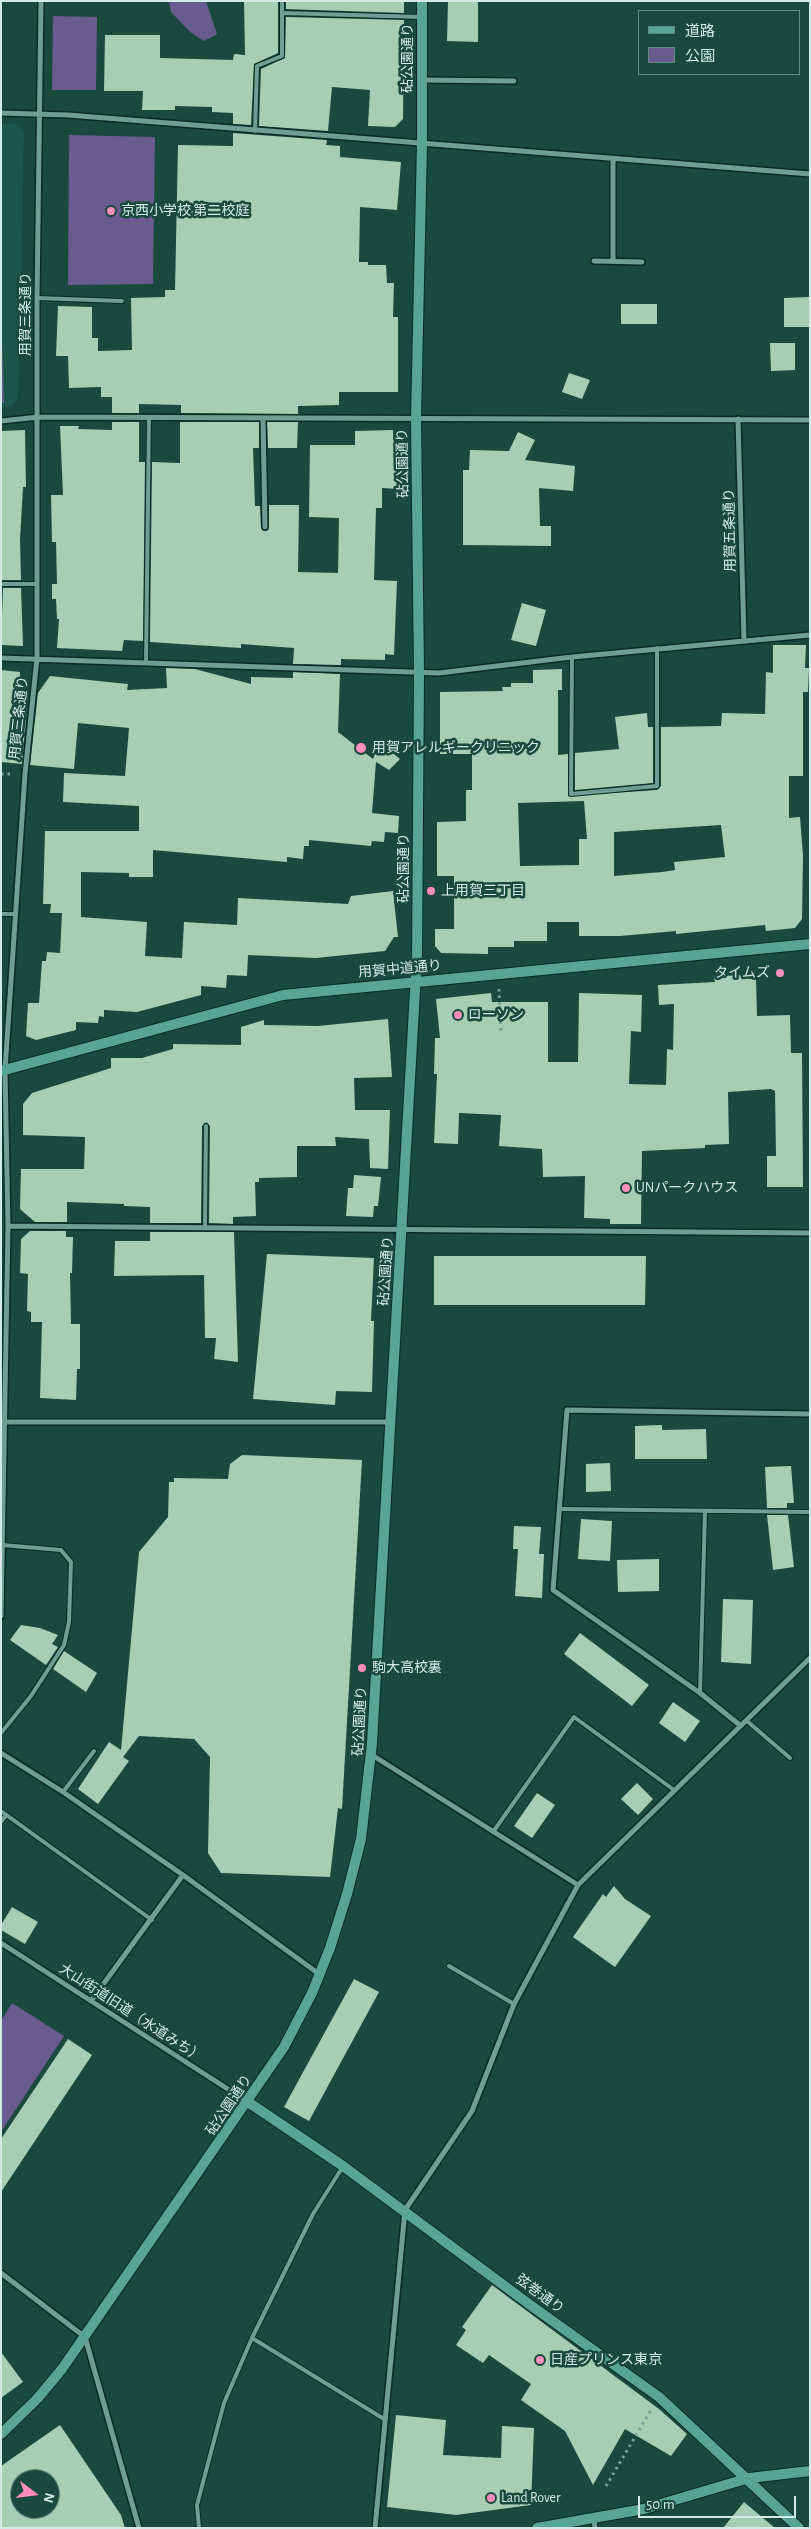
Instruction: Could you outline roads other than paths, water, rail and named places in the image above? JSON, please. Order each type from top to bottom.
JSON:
[{"type":"street","name":"用賀三条通り","points":[[1,1616],[4,1317],[8,1226],[3,1070],[25,774],[37,658],[37,298],[41,1]]},
{"type":"street","name":"砧公園通り","points":[[1,2434],[37,2399],[85,2337],[248,2102],[294,2029],[320,1974],[339,1921],[354,1866],[365,1811],[372,1755],[416,981],[419,673],[416,419],[422,143],[422,1]]},
{"type":"street","points":[[422,80],[514,81]]},
{"type":"street","points":[[1,112],[39,113],[810,174]]},
{"type":"street","points":[[613,158],[613,261]]},
{"type":"street","points":[[594,261],[642,262]]},
{"type":"street","points":[[1,421],[38,417],[810,420]]},
{"type":"street","points":[[263,418],[265,527]]},
{"type":"street","name":"用賀五条通り","points":[[738,419],[744,640]]},
{"type":"street","points":[[1,658],[419,673],[657,648],[810,635]]},
{"type":"street","name":"用賀中道通り","points":[[3,1070],[282,995],[810,944]]},
{"type":"street","points":[[8,1226],[810,1233]]},
{"type":"street","points":[[741,1726],[700,1693],[553,1590],[561,1509],[567,1410],[810,1414]]},
{"type":"street","points":[[3,1421],[390,1422]]},
{"type":"street","points":[[375,2528],[405,2210],[472,2111],[514,2004],[578,1885],[810,1658]]},
{"type":"street","points":[[1,1753],[63,1792],[183,1875],[320,1974]]},
{"type":"street","points":[[372,1755],[578,1885]]},
{"type":"street","points":[[92,2001],[183,1875]]},
{"type":"street","name":"大山街道旧道（水道みち）","points":[[1,1944],[248,2102]]},
{"type":"street","name":"弦巻通り","points":[[248,2102],[405,2210],[533,2307],[660,2396],[749,2478],[799,2528]]},
{"type":"street","points":[[1,2273],[85,2337],[139,2528]]},
{"type":"street","points":[[537,2528],[594,2524],[749,2478],[810,2471]]},
{"type":"lane","points":[[255,131],[257,66],[282,56],[282,1]]},
{"type":"lane","points":[[282,13],[422,18]]},
{"type":"lane","points":[[37,298],[122,300]]},
{"type":"lane","points":[[146,663],[150,418]]},
{"type":"lane","points":[[1,584],[36,584]]},
{"type":"lane","points":[[572,657],[570,794],[656,786],[657,648]]},
{"type":"lane","points":[[1,914],[15,914]]},
{"type":"lane","points":[[206,1126],[206,1227]]},
{"type":"lane","points":[[1,1203],[8,1201]]},
{"type":"lane","points":[[561,1509],[810,1512]]},
{"type":"lane","points":[[700,1693],[705,1511]]},
{"type":"lane","points":[[1,1733],[31,1696],[64,1645],[69,1622],[71,1562],[61,1550],[2,1545]]},
{"type":"lane","points":[[493,1832],[574,1717],[674,1790]]},
{"type":"lane","points":[[747,1721],[790,1758]]},
{"type":"lane","points":[[63,1792],[94,1751]]},
{"type":"lane","points":[[1,1811],[152,1920]]},
{"type":"lane","points":[[1,1822],[6,1815]]},
{"type":"lane","points":[[449,1966],[514,2004]]},
{"type":"lane","points":[[199,2528],[197,2505],[224,2403],[252,2338],[313,2214],[343,2166]]},
{"type":"lane","points":[[252,2338],[384,2419]]},
{"type":"place","name":"京西小学校 第二校庭","points":[[111,211]]},
{"type":"place","name":"用賀アレルギークリニック","points":[[361,748]]},
{"type":"place","name":"上用賀三丁目","points":[[431,891]]},
{"type":"place","name":"タイムズ","points":[[780,973]]},
{"type":"place","name":"ローソン","points":[[458,1015]]},
{"type":"place","name":"UNパークハウス","points":[[626,1188]]},
{"type":"place","name":"駒大高校裏","points":[[362,1668]]},
{"type":"place","name":"日産プリンス東京","points":[[540,2360]]},
{"type":"place","name":"Land Rover","points":[[491,2498]]}]
